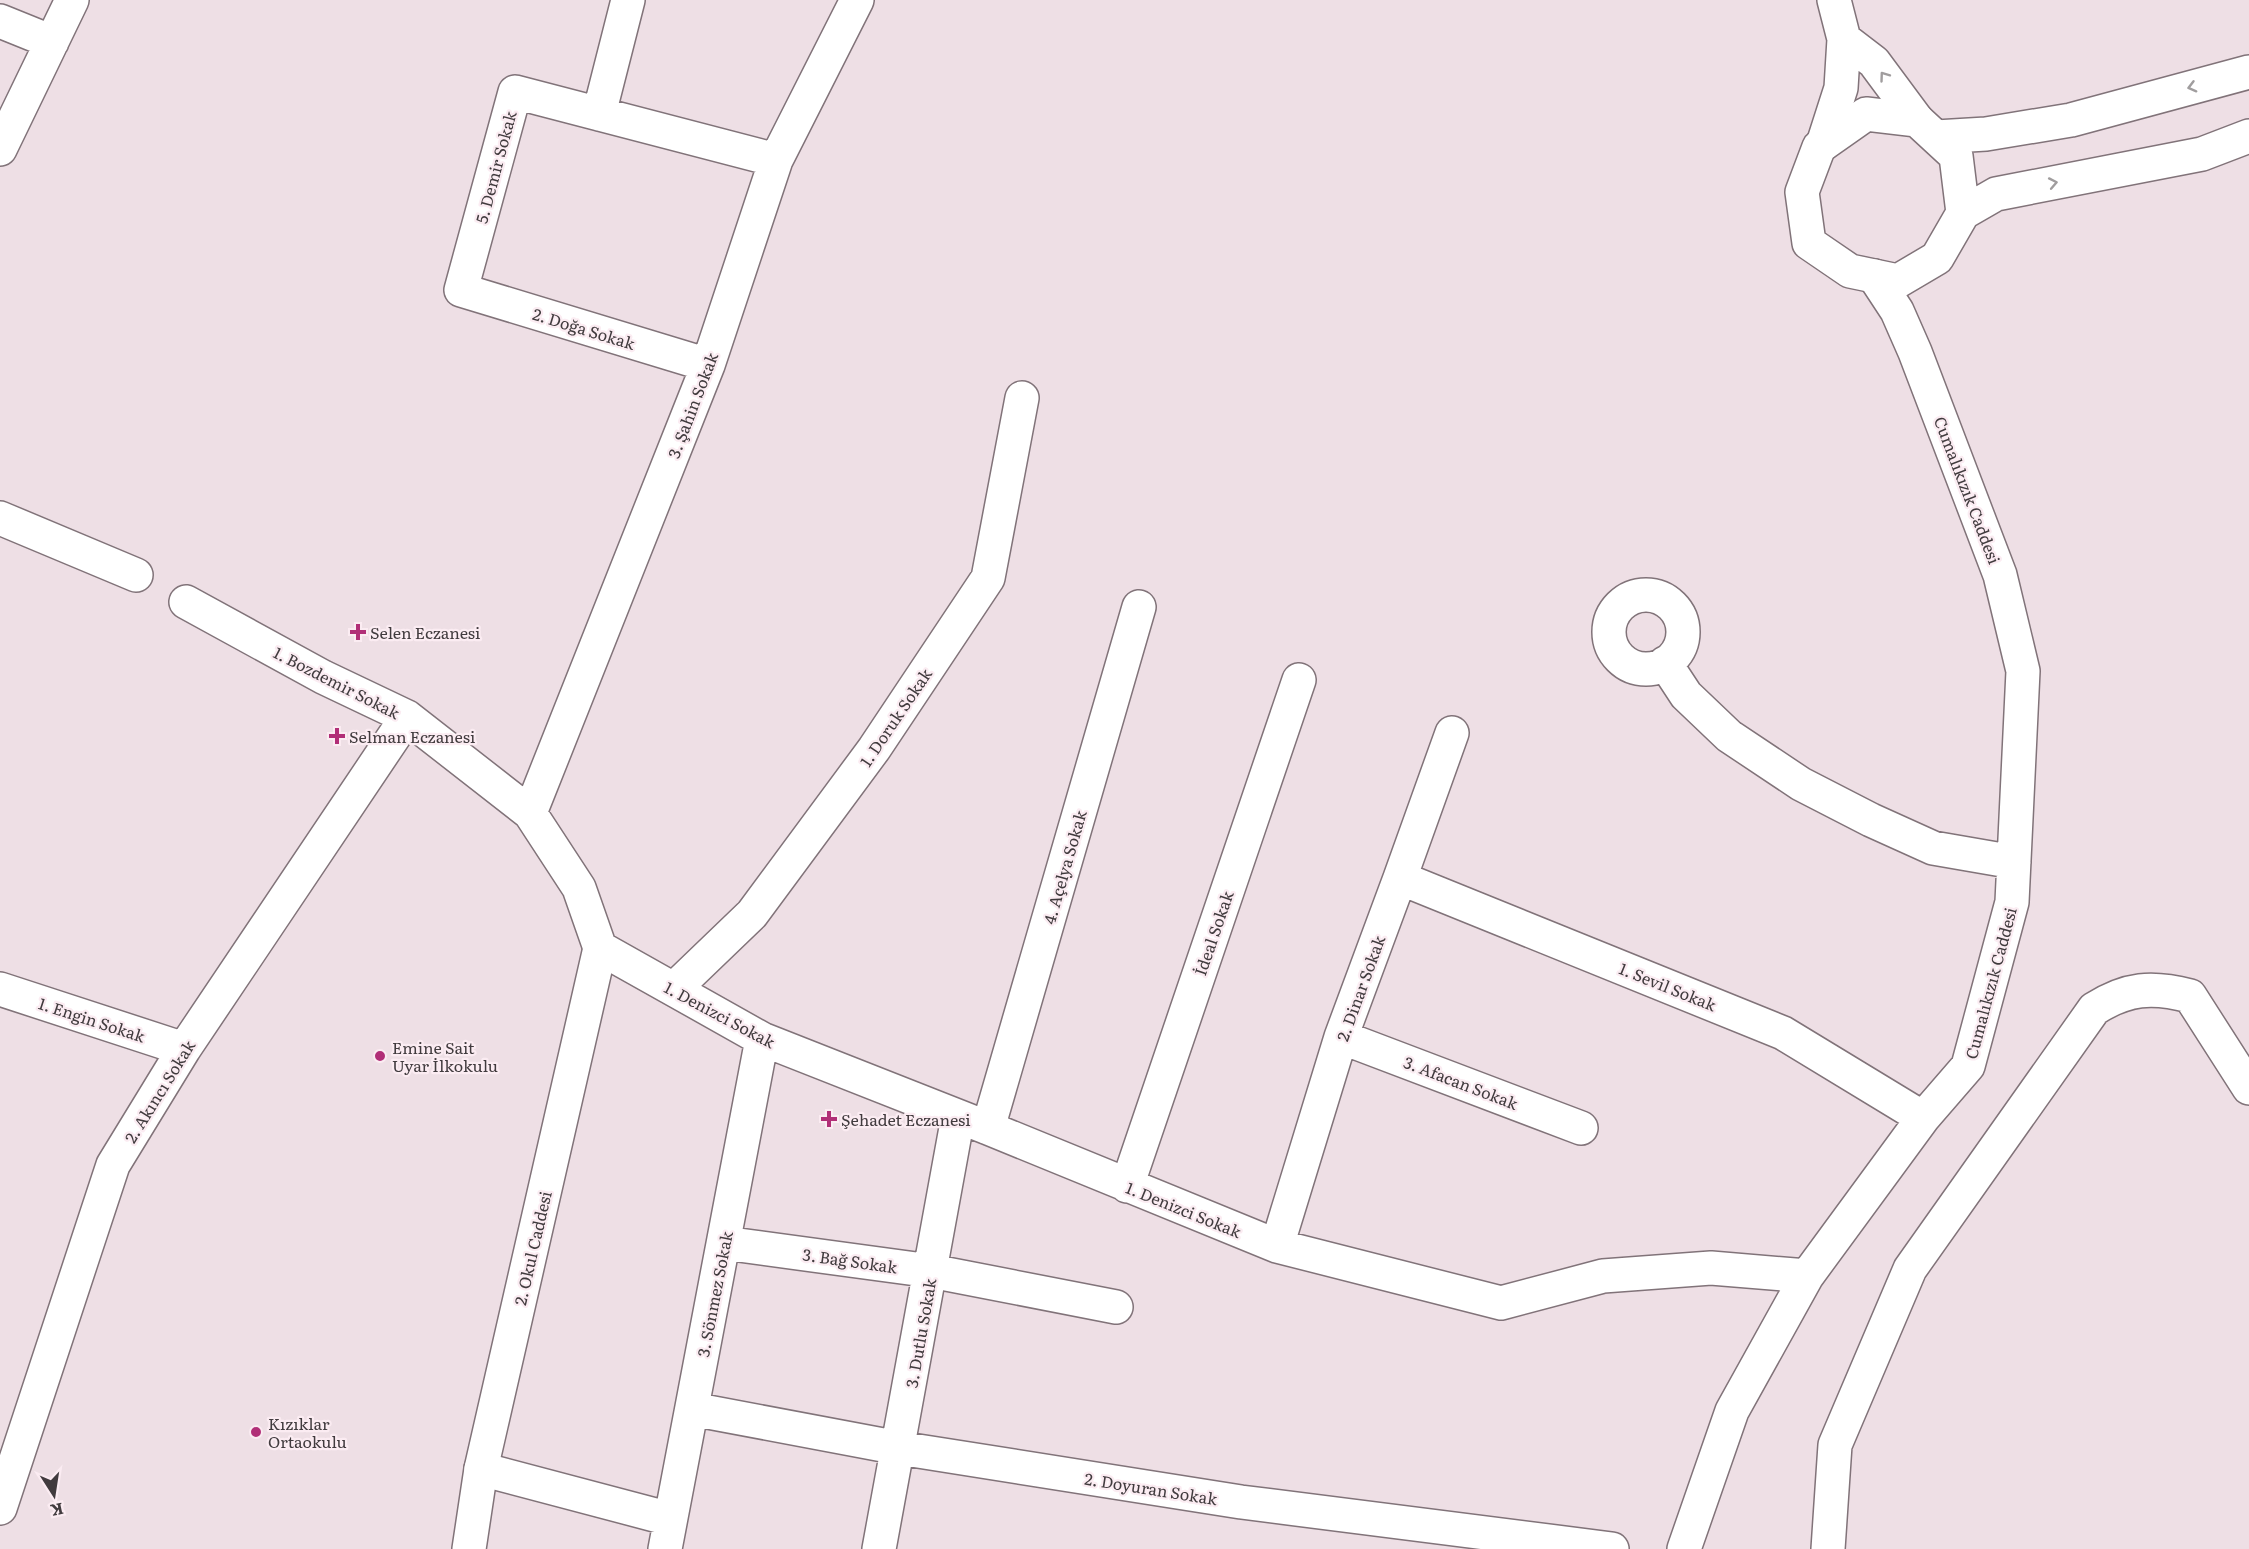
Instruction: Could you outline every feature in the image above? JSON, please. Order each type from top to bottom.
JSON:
[{"type":"street","points":[[0,149],[72,0]]},
{"type":"street","points":[[599,114],[628,0]]},
{"type":"street","name":"3. Şahin Sokak","points":[[530,813],[708,365],[776,160],[857,0]]},
{"type":"street","points":[[1823,144],[1841,88],[1844,39],[1834,0]]},
{"type":"street","points":[[0,21],[52,42]]},
{"type":"street","points":[[1844,39],[1874,63],[1926,129],[1956,156],[1963,213]]},
{"type":"street","points":[[2249,72],[2071,120],[1986,134],[1926,129],[1866,114],[1818,147],[1802,192],[1809,243],[1850,271],[1898,281],[1937,258],[1963,213],[1996,195],[2202,154],[2249,136]]},
{"type":"street","name":"5. Demir Sokak","points":[[461,290],[515,92],[776,160]]},
{"type":"street","points":[[1915,352],[1910,306],[1922,266]]},
{"type":"street","points":[[1874,276],[1898,311],[1915,352]]},
{"type":"street","name":"2. Doğa Sokak","points":[[461,290],[708,365]]},
{"type":"street","name":"Cumalıkızık Caddesi","points":[[1684,1549],[1732,1411],[1807,1276],[1923,1118],[1968,1066],[2012,902],[2023,671],[2000,576],[1915,352]]},
{"type":"street","name":"1. Doruk Sokak","points":[[674,989],[752,914],[874,749],[988,578],[1022,398]]},
{"type":"street","points":[[0,518],[136,575]]},
{"type":"street","name":"1. Bozdemir Sokak","points":[[186,602],[323,677],[407,717],[530,813],[579,888],[600,948]]},
{"type":"street","name":"4. Açelya Sokak","points":[[973,1122],[1139,607]]},
{"type":"street","points":[[1665,663],[1686,695],[1729,736],[1801,784],[1870,820],[1933,848],[2014,862]]},
{"type":"street","name":"İdeal Sokak","points":[[1127,1186],[1299,680]]},
{"type":"street","name":"2. Akıncı Sokak","points":[[0,1508],[113,1165],[184,1049],[407,717]]},
{"type":"street","name":"2. Dinar Sokak","points":[[1277,1246],[1341,1037],[1401,878],[1452,733]]},
{"type":"street","name":"1. Sevil Sokak","points":[[1401,878],[1784,1033],[1923,1118]]},
{"type":"street","name":"1. Denizci Sokak","points":[[600,948],[762,1039],[1277,1246],[1502,1303],[1603,1276],[1711,1268],[1807,1276]]},
{"type":"street","name":"2. Okul Caddesi","points":[[469,1549],[481,1469],[600,948]]},
{"type":"street","name":"1. Engin Sokak","points":[[0,989],[184,1049]]},
{"type":"street","points":[[1828,1549],[1835,1445],[1910,1269],[2094,1009],[2119,995],[2147,989],[2190,996],[2249,1089]]},
{"type":"street","name":"3. Afacan Sokak","points":[[1341,1037],[1581,1128]]},
{"type":"street","name":"3. Sönmez Sokak","points":[[667,1534],[762,1039]]},
{"type":"street","name":"3. Dutlu Sokak","points":[[879,1549],[931,1271],[973,1122]]},
{"type":"street","name":"3. Bağ Sokak","points":[[724,1243],[931,1271],[1116,1306]]},
{"type":"street","name":"2. Doyuran Sokak","points":[[692,1409],[899,1448],[1241,1502],[1612,1549]]},
{"type":"street","points":[[481,1469],[667,1534]]},
{"type":"place","name":"Selen Eczanesi","points":[[358,632]]},
{"type":"place","name":"Selman Eczanesi","points":[[337,736]]},
{"type":"place","name":"Emine Sait Uyar İlkokulu","points":[[380,1056]]},
{"type":"place","name":"Şehadet Eczanesi","points":[[829,1119]]},
{"type":"place","name":"Kızıklar Ortaokulu","points":[[256,1432]]}]
